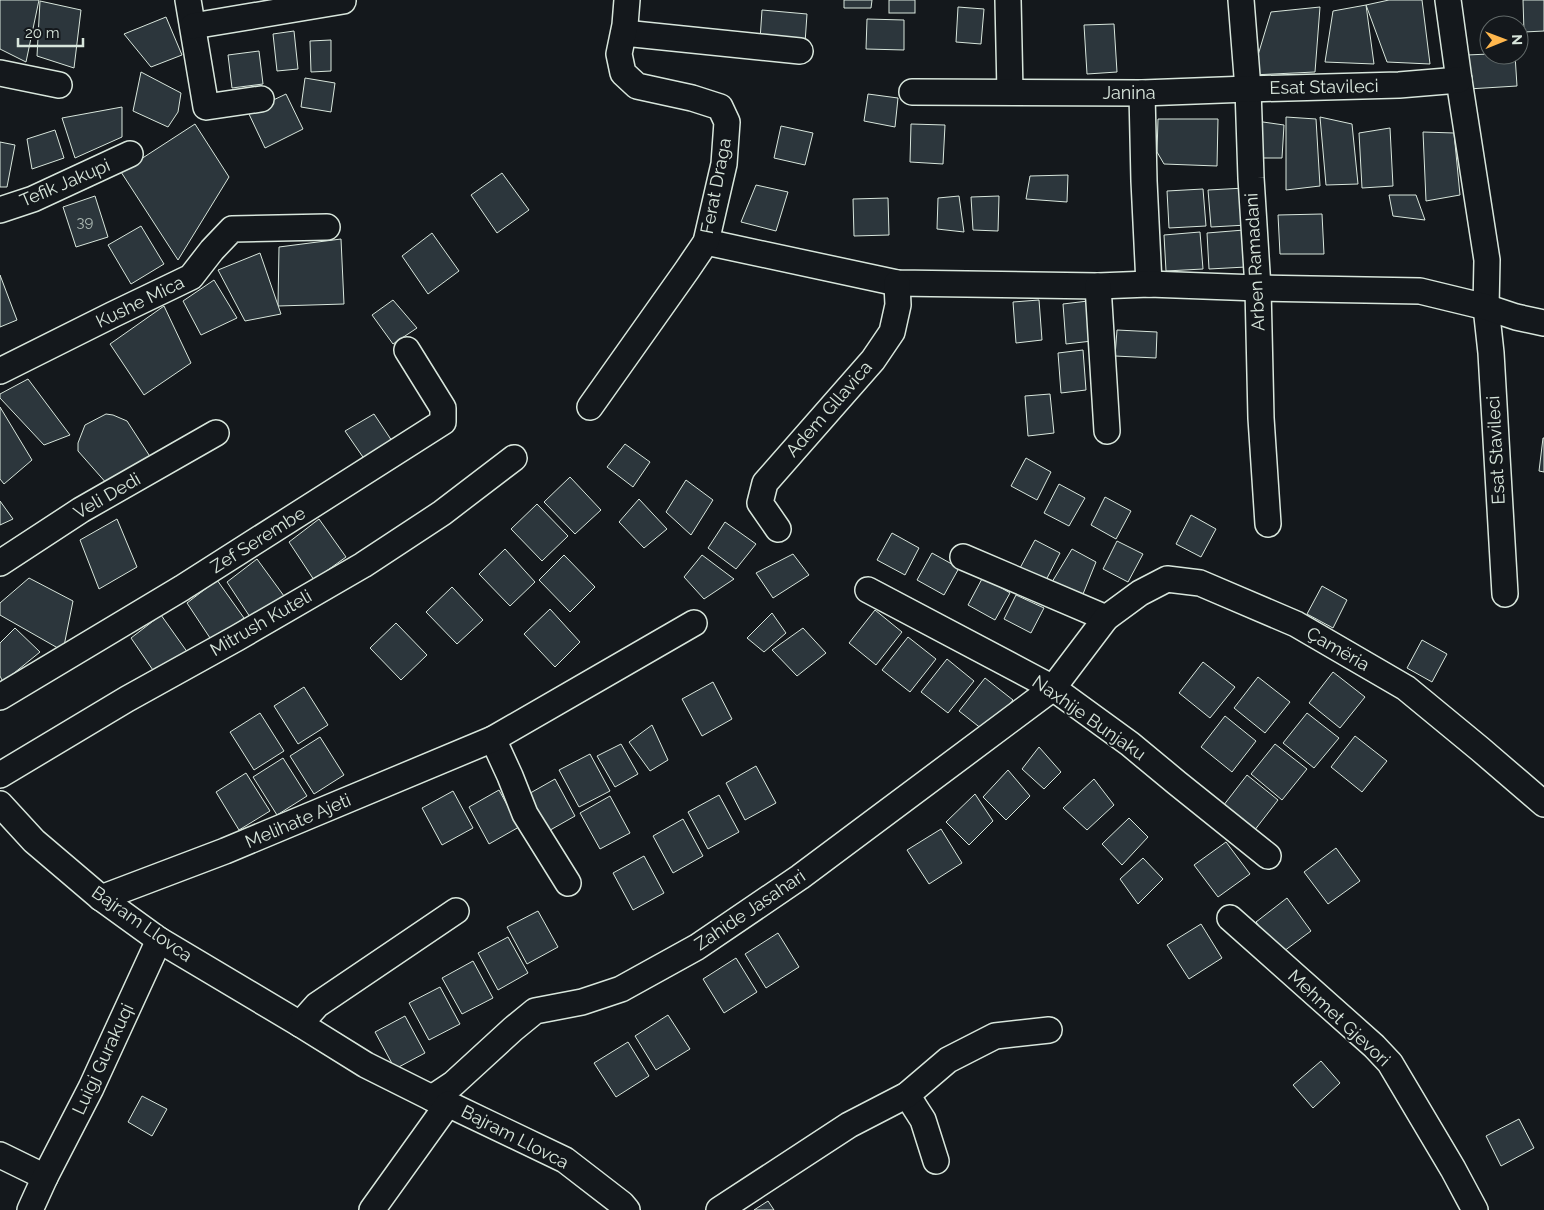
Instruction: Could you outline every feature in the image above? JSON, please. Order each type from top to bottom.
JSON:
[{"type":"street","points":[[188,0],[206,107],[261,99]]},
{"type":"street","name":"Ferat Draga","points":[[590,407],[706,242],[724,164],[728,122],[720,107],[692,98],[637,86],[623,73],[619,54],[624,34],[627,0]]},
{"type":"street","points":[[1008,0],[1010,92]]},
{"type":"street","name":"Arben Ramadani","points":[[1241,0],[1248,89],[1258,288],[1260,418],[1268,524]]},
{"type":"street","name":"Esat Stavileci","points":[[1448,0],[1488,260],[1486,307],[1505,594]]},
{"type":"street","points":[[193,26],[343,1]]},
{"type":"street","points":[[624,34],[800,51]]},
{"type":"street","points":[[0,73],[59,85]]},
{"type":"street","name":"Esat Stavileci","points":[[1248,89],[1399,86],[1459,80]]},
{"type":"street","name":"Janina","points":[[912,92],[1142,93],[1248,89]]},
{"type":"street","points":[[1142,93],[1149,284]]},
{"type":"street","name":"Tefik Jakupi","points":[[0,210],[33,198],[130,154]]},
{"type":"street","name":"Kushe Mica","points":[[0,371],[112,315],[192,278],[212,250],[232,228],[327,227]]},
{"type":"street","points":[[706,242],[897,283],[1098,286],[1149,284],[1420,291],[1486,307],[1516,318],[1544,323]]},
{"type":"street","name":"Adem Gllavica","points":[[778,529],[760,503],[766,483],[873,360],[892,332],[898,305],[897,283]]},
{"type":"street","points":[[1098,286],[1107,431]]},
{"type":"street","name":"Zef Serembe","points":[[0,697],[182,588],[443,422],[444,408],[407,350]]},
{"type":"street","name":"Veli Dedi","points":[[0,563],[81,510],[216,433]]},
{"type":"street","name":"Mitrush Kuteli","points":[[0,775],[127,699],[363,565],[442,513],[514,458]]},
{"type":"street","points":[[963,557],[1106,618]]},
{"type":"street","name":"Çamëria","points":[[1053,688],[1106,618],[1140,593],[1167,579],[1200,583],[1296,624],[1406,688],[1544,804]]},
{"type":"street","name":"Naxhije Bunjaku","points":[[868,590],[1053,688],[1130,744],[1268,856]]},
{"type":"street","name":"Melihate Ajeti","points":[[101,898],[226,851],[492,739],[694,623]]},
{"type":"street","name":"Zahide Jasahari","points":[[440,1101],[453,1084],[512,1029],[535,1011],[582,1002],[621,989],[697,947],[800,877],[1053,688]]},
{"type":"street","points":[[492,739],[510,776],[525,814],[568,883]]},
{"type":"street","name":"Bajram Llovca","points":[[0,804],[34,841],[101,898],[159,940],[366,1065],[565,1160],[622,1204],[627,1210]]},
{"type":"street","points":[[300,1024],[317,1005],[456,911]]},
{"type":"street","name":"Mehmet Gjevori","points":[[1230,918],[1374,1046],[1390,1064],[1476,1210]]},
{"type":"street","name":"Luigj Gurakuqi","points":[[30,1210],[91,1088],[159,940]]},
{"type":"street","points":[[719,1210],[849,1125],[907,1095],[948,1060],[995,1036],[1049,1030]]},
{"type":"street","points":[[907,1095],[923,1120],[936,1161]]},
{"type":"street","name":"Bajram Llovca","points":[[372,1210],[440,1101]]},
{"type":"street","points":[[0,1155],[45,1177]]},
{"type":"building","points":[[0,0],[39,0],[26,62],[0,49]]},
{"type":"building","points":[[844,0],[872,0],[871,8],[844,8]]},
{"type":"building","points":[[889,0],[915,0],[915,13],[889,13]]},
{"type":"building","points":[[1389,0],[1422,0],[1430,64],[1387,62],[1366,5]]},
{"type":"building","points":[[1523,0],[1544,0],[1544,31],[1529,32],[1529,15],[1523,15]]},
{"type":"building","points":[[40,1],[81,10],[74,68],[37,56]]},
{"type":"building","points":[[1366,5],[1374,64],[1325,62],[1333,11]]},
{"type":"building","points":[[958,7],[984,9],[981,44],[956,42]]},
{"type":"building","points":[[1320,7],[1315,72],[1252,75],[1271,12]]},
{"type":"building","points":[[762,10],[807,14],[805,43],[760,40]]},
{"type":"building","points":[[166,17],[182,55],[151,67],[124,34]]},
{"type":"building","points":[[867,19],[904,20],[904,50],[866,49]]},
{"type":"building","points":[[1114,24],[1117,72],[1087,74],[1084,25]]},
{"type":"building","points":[[294,31],[298,69],[277,71],[273,34]]},
{"type":"building","points":[[331,40],[331,71],[311,72],[310,41]]},
{"type":"building","points":[[259,51],[263,84],[232,88],[228,55]]},
{"type":"building","points":[[1479,54],[1479,65],[1516,65],[1517,86],[1468,89],[1467,55]]},
{"type":"building","points":[[141,72],[181,93],[178,112],[168,127],[133,111]]},
{"type":"building","points":[[305,78],[335,83],[331,112],[301,107]]},
{"type":"building","points":[[286,94],[303,129],[265,148],[248,112]]},
{"type":"building","points":[[868,94],[898,98],[895,127],[864,121]]},
{"type":"building","points":[[122,107],[122,137],[75,158],[62,118]]},
{"type":"building","points":[[1286,117],[1316,119],[1320,186],[1286,190]]},
{"type":"building","points":[[1320,117],[1352,124],[1358,184],[1326,185]]},
{"type":"building","points":[[1158,119],[1218,119],[1217,166],[1164,164],[1157,152]]},
{"type":"building","points":[[1256,121],[1284,125],[1282,158],[1260,158]]},
{"type":"building","points":[[195,124],[229,177],[178,260],[121,172]]},
{"type":"building","points":[[911,124],[945,125],[943,164],[910,162]]},
{"type":"building","points":[[781,126],[813,133],[805,165],[774,158]]},
{"type":"building","points":[[1390,128],[1393,186],[1362,188],[1359,133]]},
{"type":"building","points":[[55,130],[64,158],[32,169],[27,139]]},
{"type":"building","points":[[1423,132],[1454,133],[1460,195],[1426,201]]},
{"type":"building","points":[[0,142],[15,145],[7,187],[0,187]]},
{"type":"building","points":[[502,173],[529,210],[497,233],[471,195]]},
{"type":"building","points":[[1068,175],[1067,202],[1026,199],[1030,176]]},
{"type":"building","points":[[756,185],[788,192],[776,231],[741,222]]},
{"type":"building","points":[[1245,188],[1247,225],[1211,227],[1208,190]]},
{"type":"building","points":[[1203,189],[1206,226],[1169,228],[1167,191]]},
{"type":"building","points":[[1389,195],[1416,195],[1425,220],[1393,216]]},
{"type":"building","points":[[95,196],[108,237],[76,247],[63,207]]},
{"type":"building","points":[[959,196],[964,232],[937,229],[938,198]]},
{"type":"building","points":[[999,196],[998,231],[973,230],[971,197]]},
{"type":"building","points":[[888,198],[889,235],[854,236],[853,199]]},
{"type":"building","points":[[1322,214],[1324,254],[1280,254],[1278,215]]},
{"type":"building","points":[[141,226],[164,264],[131,284],[108,245]]},
{"type":"building","points":[[1244,230],[1246,267],[1209,269],[1207,233]]},
{"type":"building","points":[[1200,232],[1203,269],[1166,271],[1164,235]]},
{"type":"building","points":[[432,233],[459,271],[428,294],[402,256]]},
{"type":"building","points":[[341,239],[344,304],[278,306],[279,247]]},
{"type":"building","points":[[260,253],[281,314],[245,321],[218,270]]},
{"type":"building","points":[[0,275],[17,320],[0,327]]},
{"type":"building","points":[[214,280],[237,318],[201,335],[183,301]]},
{"type":"building","points":[[393,300],[417,328],[393,344],[372,315]]},
{"type":"building","points":[[1039,300],[1042,340],[1016,343],[1013,302]]},
{"type":"building","points":[[1088,301],[1092,341],[1066,344],[1063,304]]},
{"type":"building","points":[[164,306],[191,363],[144,395],[110,344]]},
{"type":"building","points":[[1117,330],[1157,332],[1156,358],[1115,356]]},
{"type":"building","points":[[1083,350],[1086,390],[1061,393],[1058,353]]},
{"type":"building","points":[[28,379],[70,435],[44,445],[0,398],[0,394]]},
{"type":"building","points":[[1050,394],[1054,433],[1028,436],[1025,396]]},
{"type":"building","points":[[0,407],[32,460],[4,484],[0,479]]},
{"type":"building","points":[[106,414],[127,421],[151,458],[108,485],[78,451],[78,443],[85,425]]},
{"type":"building","points":[[374,414],[392,441],[365,460],[345,431]]},
{"type":"building","points":[[1544,438],[1544,472],[1539,471]]},
{"type":"building","points":[[625,444],[650,462],[633,487],[607,467]]},
{"type":"building","points":[[1026,458],[1051,472],[1037,500],[1011,486]]},
{"type":"building","points":[[570,477],[601,510],[575,534],[544,502]]},
{"type":"building","points":[[686,480],[713,500],[691,535],[666,512]]},
{"type":"building","points":[[1059,484],[1085,498],[1069,526],[1044,513]]},
{"type":"building","points":[[1105,497],[1131,511],[1116,539],[1091,525]]},
{"type":"building","points":[[639,499],[667,529],[644,548],[619,522]]},
{"type":"building","points":[[0,501],[13,519],[0,525]]},
{"type":"building","points":[[537,504],[568,536],[542,561],[511,529]]},
{"type":"building","points":[[1191,515],[1216,529],[1201,557],[1176,544]]},
{"type":"building","points":[[117,519],[137,567],[99,589],[80,540]]},
{"type":"building","points":[[319,519],[346,557],[314,580],[289,542]]},
{"type":"building","points":[[725,522],[756,544],[736,569],[708,548]]},
{"type":"building","points":[[892,533],[919,548],[905,575],[877,560]]},
{"type":"building","points":[[1035,540],[1060,553],[1045,582],[1020,568]]},
{"type":"building","points":[[1117,541],[1143,554],[1128,582],[1103,569]]},
{"type":"building","points":[[505,549],[535,582],[510,606],[479,574]]},
{"type":"building","points":[[1072,549],[1096,562],[1083,594],[1052,582]]},
{"type":"building","points":[[932,553],[959,568],[944,595],[917,580]]},
{"type":"building","points":[[793,554],[809,575],[773,598],[756,573]]},
{"type":"building","points":[[564,555],[595,587],[570,612],[539,580]]},
{"type":"building","points":[[702,555],[734,579],[704,599],[684,577]]},
{"type":"building","points":[[257,559],[284,596],[252,620],[227,582]]},
{"type":"building","points":[[983,577],[1010,593],[995,620],[968,605]]},
{"type":"building","points":[[29,578],[73,601],[63,651],[0,615],[0,603]]},
{"type":"building","points":[[217,580],[244,618],[212,641],[187,603]]},
{"type":"building","points":[[1322,586],[1347,600],[1333,628],[1307,614]]},
{"type":"building","points":[[452,587],[483,620],[457,644],[426,612]]},
{"type":"building","points":[[1016,595],[1044,608],[1031,633],[1004,619]]},
{"type":"building","points":[[550,609],[580,642],[555,667],[524,634]]},
{"type":"building","points":[[875,610],[902,632],[876,665],[849,643]]},
{"type":"building","points":[[772,613],[786,633],[764,652],[747,638]]},
{"type":"building","points":[[161,615],[188,653],[157,676],[131,638]]},
{"type":"building","points":[[396,623],[427,655],[401,680],[370,648]]},
{"type":"building","points":[[15,628],[40,652],[3,682],[0,676],[0,643]]},
{"type":"building","points":[[803,628],[826,653],[797,676],[772,650]]},
{"type":"building","points":[[908,637],[936,659],[910,692],[882,670]]},
{"type":"building","points":[[1422,640],[1447,654],[1432,682],[1407,668]]},
{"type":"building","points":[[947,659],[974,681],[948,713],[921,692]]},
{"type":"building","points":[[1203,662],[1235,687],[1210,718],[1179,693]]},
{"type":"building","points":[[1333,672],[1365,697],[1340,728],[1309,703]]},
{"type":"building","points":[[1258,677],[1290,702],[1265,733],[1234,708]]},
{"type":"building","points":[[985,678],[1013,700],[987,733],[959,711]]},
{"type":"building","points":[[713,682],[732,719],[702,736],[682,699]]},
{"type":"building","points":[[304,687],[328,725],[298,744],[274,706]]},
{"type":"building","points":[[260,713],[284,751],[254,770],[230,732]]},
{"type":"building","points":[[1307,713],[1339,738],[1314,768],[1283,743]]},
{"type":"building","points":[[1225,716],[1256,741],[1232,772],[1201,747]]},
{"type":"building","points":[[652,725],[668,760],[650,771],[629,742]]},
{"type":"building","points":[[1355,736],[1387,761],[1362,792],[1331,767]]},
{"type":"building","points":[[320,737],[344,775],[314,794],[290,756]]},
{"type":"building","points":[[621,744],[638,774],[615,787],[597,756]]},
{"type":"building","points":[[1275,744],[1307,769],[1282,800],[1251,774]]},
{"type":"building","points":[[1039,747],[1061,772],[1044,789],[1022,769]]},
{"type":"building","points":[[590,754],[610,791],[579,807],[559,770]]},
{"type":"building","points":[[283,758],[307,796],[277,815],[253,777]]},
{"type":"building","points":[[756,766],[776,803],[745,820],[726,783]]},
{"type":"building","points":[[1008,770],[1030,796],[1006,820],[983,797]]},
{"type":"building","points":[[246,773],[270,811],[239,830],[216,792]]},
{"type":"building","points":[[1247,775],[1278,800],[1254,831],[1223,806]]},
{"type":"building","points":[[555,779],[575,816],[545,833],[525,796]]},
{"type":"building","points":[[1094,779],[1114,805],[1087,830],[1063,808]]},
{"type":"building","points":[[499,790],[519,827],[489,844],[469,807]]},
{"type":"building","points":[[453,791],[473,828],[442,845],[422,808]]},
{"type":"building","points":[[975,794],[993,821],[969,845],[946,822]]},
{"type":"building","points":[[719,795],[739,832],[708,849],[688,812]]},
{"type":"building","points":[[610,796],[630,833],[600,849],[580,813]]},
{"type":"building","points":[[1129,818],[1148,837],[1122,865],[1102,844]]},
{"type":"building","points":[[683,819],[703,856],[673,873],[653,836]]},
{"type":"building","points":[[941,829],[962,863],[929,884],[907,850]]},
{"type":"building","points":[[1226,842],[1250,874],[1218,897],[1194,865]]},
{"type":"building","points":[[1336,848],[1360,881],[1328,904],[1304,872]]},
{"type":"building","points":[[644,856],[664,893],[633,910],[613,873]]},
{"type":"building","points":[[1143,858],[1163,879],[1138,904],[1120,879]]},
{"type":"building","points":[[1287,898],[1311,931],[1280,954],[1256,922]]},
{"type":"building","points":[[538,911],[558,947],[527,964],[507,927]]},
{"type":"building","points":[[1201,924],[1222,958],[1189,979],[1167,945]]},
{"type":"building","points":[[778,933],[799,967],[766,988],[745,954]]},
{"type":"building","points":[[508,937],[528,973],[498,990],[478,953]]},
{"type":"building","points":[[736,958],[757,992],[724,1013],[703,979]]},
{"type":"building","points":[[473,961],[493,998],[462,1014],[442,978]]},
{"type":"building","points":[[440,987],[460,1024],[429,1040],[409,1003]]},
{"type":"building","points":[[668,1015],[690,1049],[656,1070],[635,1036]]},
{"type":"building","points":[[405,1016],[425,1053],[395,1069],[375,1032]]},
{"type":"building","points":[[628,1042],[649,1076],[616,1097],[594,1063]]},
{"type":"building","points":[[1321,1061],[1340,1083],[1313,1108],[1293,1085]]},
{"type":"building","points":[[142,1096],[167,1109],[152,1136],[128,1122]]},
{"type":"building","points":[[1519,1119],[1534,1148],[1501,1166],[1486,1136]]},
{"type":"building","points":[[768,1201],[774,1210],[754,1210]]}]
